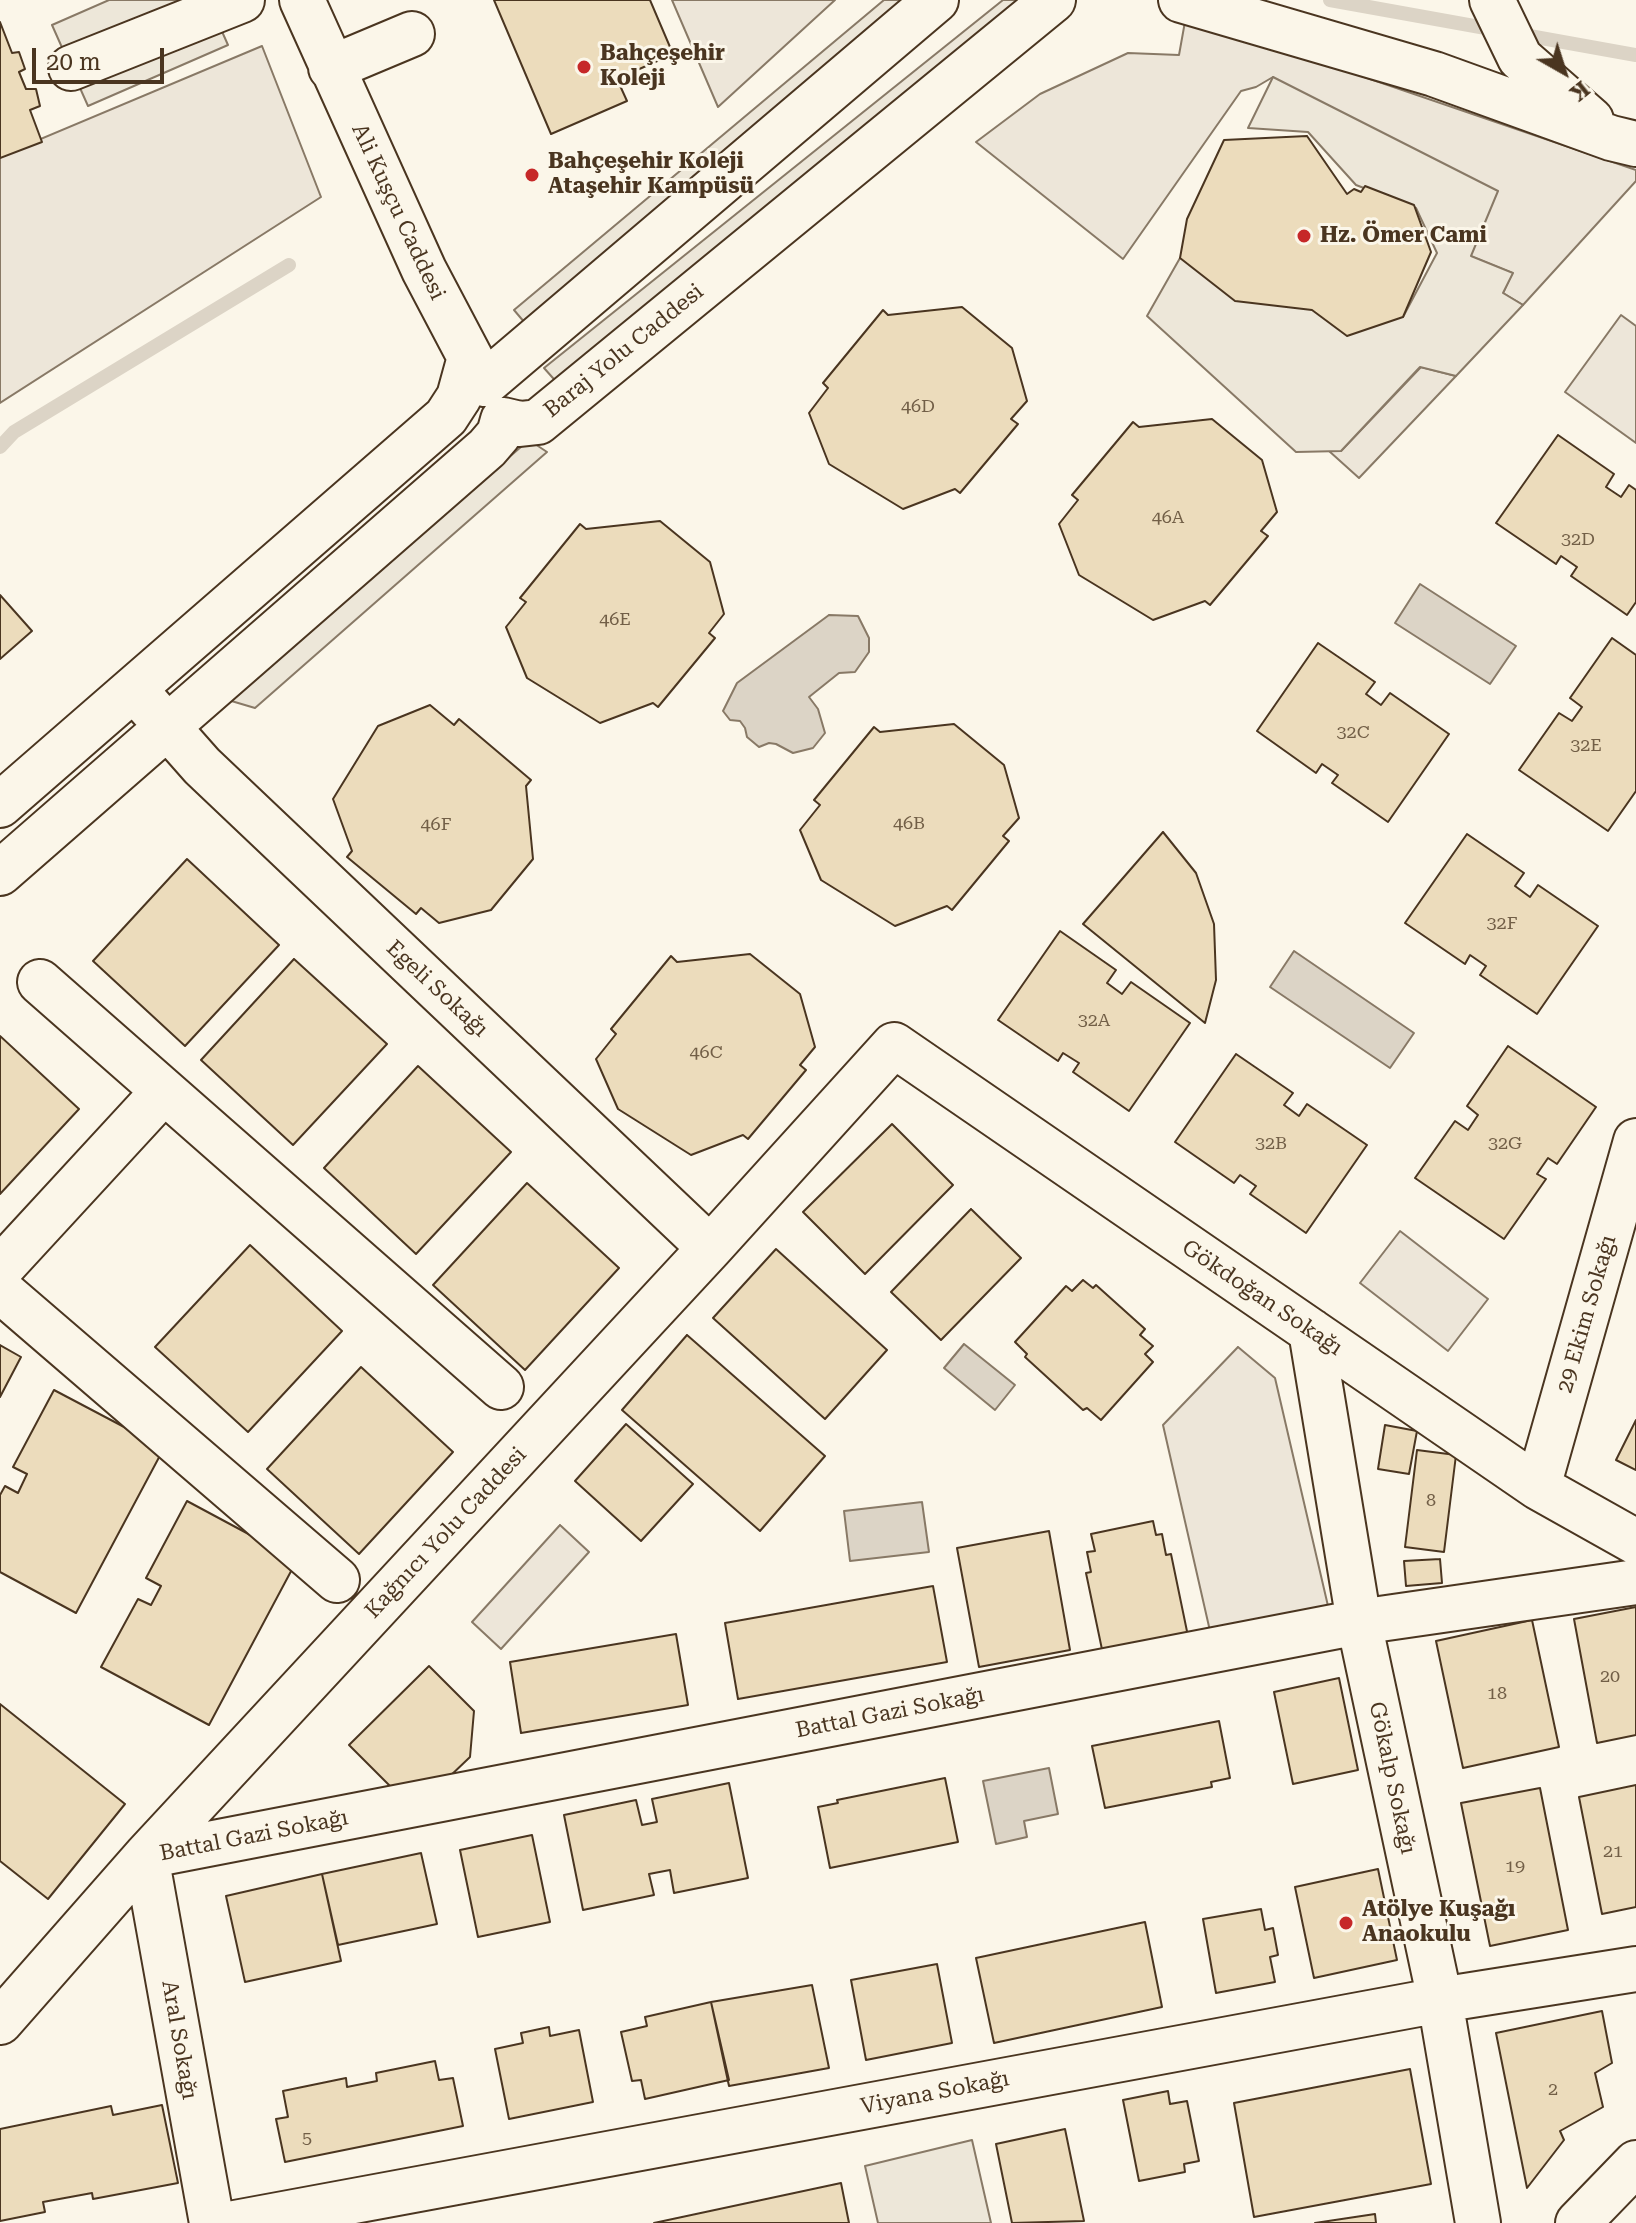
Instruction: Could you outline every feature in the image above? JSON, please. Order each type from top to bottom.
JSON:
[{"type":"street","points":[[71,68],[242,0]]},
{"type":"street","name":"Ali Kuşçu Caddesi","points":[[302,0],[424,270],[486,387]]},
{"type":"street","points":[[0,805],[446,417],[459,397],[486,387],[936,0]]},
{"type":"street","name":"Baraj Yolu Caddesi","points":[[486,387],[520,424],[538,422],[1053,0]]},
{"type":"street","points":[[1181,0],[1434,74],[1623,141]]},
{"type":"street","points":[[1492,1],[1518,55],[1623,141]]},
{"type":"street","points":[[331,68],[412,34]]},
{"type":"street","points":[[0,873],[487,448],[499,434],[486,387]]},
{"type":"street","points":[[134,689],[169,726]]},
{"type":"street","name":"Egeli Sokağı","points":[[169,726],[202,766],[710,1248]]},
{"type":"street","points":[[40,982],[501,1387]]},
{"type":"street","name":"Kağnıcı Yolu Caddesi","points":[[0,2022],[146,1856],[894,1045]]},
{"type":"street","name":"Gökdoğan Sokağı","points":[[894,1045],[1538,1487],[1636,1542]]},
{"type":"street","points":[[0,1269],[164,1091]]},
{"type":"street","name":"29 Ekim Sokağı","points":[[1538,1487],[1636,1141]]},
{"type":"street","points":[[0,1290],[337,1580]]},
{"type":"street","name":"Gökalp Sokağı","points":[[1311,1331],[1359,1622],[1440,2000],[1478,2223]]},
{"type":"street","name":"Battal Gazi Sokağı","points":[[146,1856],[1359,1622],[1636,1582]]},
{"type":"street","name":"Aral Sokağı","points":[[146,1856],[212,2223]]},
{"type":"street","name":"Viyana Sokağı","points":[[235,2223],[1440,2000],[1636,1969]]},
{"type":"street","points":[[1578,2223],[1636,2163]]},
{"type":"shaded area","points":[[109,0],[208,0],[228,45],[88,106],[52,25]]},
{"type":"shaded area","points":[[672,0],[835,0],[718,107]]},
{"type":"shaded area","points":[[884,0],[908,0],[525,323],[514,310]]},
{"type":"shaded area","points":[[1003,0],[1038,0],[560,386],[544,368]]},
{"type":"shaded area","points":[[1186,16],[1636,170],[1636,181],[1523,305],[1503,293],[1512,273],[1470,256],[1273,77],[1241,91],[1123,259],[976,142],[1040,94],[1128,53],[1179,55]]},
{"type":"shaded area","points":[[262,46],[321,197],[0,403],[0,156]]},
{"type":"shaded area","points":[[1273,77],[1498,191],[1471,256],[1513,273],[1503,293],[1523,305],[1456,376],[1420,367],[1341,451],[1296,452],[1147,316],[1180,258],[1403,317],[1437,253],[1416,208],[1356,185],[1308,132],[1248,128]]},
{"type":"shaded area","points":[[1621,315],[1636,326],[1636,443],[1565,392]]},
{"type":"shaded area","points":[[1421,367],[1456,376],[1359,478],[1329,451],[1341,451]]},
{"type":"shaded area","points":[[529,440],[547,452],[255,708],[228,700]]},
{"type":"shaded area","points":[[1420,584],[1516,646],[1490,684],[1395,623]]},
{"type":"shaded area","points":[[829,615],[858,616],[869,638],[869,652],[855,672],[839,673],[809,697],[818,709],[825,733],[813,748],[793,753],[776,744],[759,747],[747,737],[740,721],[730,720],[723,711],[737,683]]},
{"type":"shaded area","points":[[1294,951],[1414,1033],[1390,1068],[1270,987]]},
{"type":"shaded area","points":[[1400,1231],[1488,1299],[1448,1351],[1360,1283]]},
{"type":"shaded area","points":[[964,1344],[1015,1385],[995,1410],[944,1368]]},
{"type":"shaded area","points":[[1238,1347],[1275,1378],[1328,1606],[1210,1631],[1163,1425]]},
{"type":"shaded area","points":[[922,1502],[929,1552],[850,1561],[844,1511]]},
{"type":"shaded area","points":[[560,1525],[589,1552],[501,1649],[472,1622]]},
{"type":"shaded area","points":[[1049,1768],[1058,1814],[1024,1821],[1027,1837],[996,1844],[983,1781]]},
{"type":"shaded area","points":[[972,2140],[991,2223],[878,2223],[865,2166]]},
{"type":"building","name":"Bahçeşehir Koleji","points":[[494,0],[650,0],[673,54],[617,79],[627,101],[551,134]]},
{"type":"building","points":[[0,22],[12,53],[19,52],[25,69],[19,72],[26,89],[36,89],[40,106],[30,110],[42,142],[0,158]]},
{"type":"building","name":"Hz. Ömer Cami","points":[[1307,136],[1347,194],[1354,189],[1361,192],[1365,186],[1414,205],[1431,252],[1403,317],[1347,336],[1312,310],[1235,301],[1180,258],[1187,219],[1224,140]]},
{"type":"building","points":[[962,307],[1012,348],[1027,401],[1011,419],[1018,424],[960,493],[955,489],[903,509],[829,464],[809,413],[828,388],[823,383],[883,310],[888,315]]},
{"type":"building","points":[[1212,419],[1262,460],[1277,512],[1261,531],[1268,536],[1210,605],[1205,601],[1153,620],[1079,575],[1059,524],[1078,500],[1072,495],[1133,422],[1139,427]]},
{"type":"building","points":[[1558,435],[1614,474],[1606,487],[1621,497],[1629,485],[1636,490],[1636,602],[1627,615],[1571,576],[1577,567],[1561,556],[1556,564],[1496,523]]},
{"type":"building","points":[[660,521],[710,562],[724,614],[709,633],[715,638],[658,707],[653,703],[600,723],[527,678],[506,627],[526,602],[520,598],[580,524],[586,529]]},
{"type":"building","points":[[0,595],[32,631],[0,659]]},
{"type":"building","points":[[1612,638],[1636,655],[1636,791],[1608,831],[1519,770],[1559,713],[1572,721],[1582,707],[1570,698]]},
{"type":"building","points":[[1318,643],[1375,682],[1366,694],[1381,705],[1390,693],[1449,734],[1388,822],[1332,783],[1338,775],[1322,764],[1316,773],[1257,731]]},
{"type":"building","points":[[430,705],[454,725],[459,719],[531,780],[526,786],[533,859],[491,910],[439,923],[421,908],[416,914],[347,857],[352,851],[333,799],[378,726]]},
{"type":"building","points":[[954,724],[1004,765],[1019,818],[1003,836],[1009,841],[952,910],[947,906],[895,926],[821,880],[800,830],[820,805],[814,800],[874,727],[880,732]]},
{"type":"building","points":[[1163,832],[1196,873],[1214,924],[1216,980],[1205,1023],[1083,924]]},
{"type":"building","points":[[1467,834],[1524,873],[1515,886],[1530,897],[1538,885],[1598,926],[1537,1014],[1480,975],[1486,966],[1470,955],[1465,964],[1405,923]]},
{"type":"building","points":[[187,859],[279,945],[185,1046],[93,961]]},
{"type":"building","points":[[1060,931],[1116,970],[1107,983],[1122,994],[1131,982],[1190,1023],[1129,1111],[1073,1072],[1079,1063],[1063,1053],[1058,1061],[998,1020]]},
{"type":"building","points":[[750,954],[800,994],[815,1047],[800,1065],[806,1070],[748,1139],[743,1135],[691,1155],[618,1109],[596,1059],[616,1034],[611,1029],[671,956],[677,962]]},
{"type":"building","points":[[294,959],[387,1044],[293,1145],[201,1060]]},
{"type":"building","points":[[0,1036],[79,1109],[0,1194]]},
{"type":"building","points":[[1508,1046],[1596,1107],[1557,1164],[1548,1158],[1537,1174],[1546,1179],[1504,1239],[1415,1178],[1455,1121],[1468,1130],[1478,1115],[1467,1106]]},
{"type":"building","points":[[1236,1054],[1293,1093],[1284,1105],[1299,1116],[1307,1104],[1367,1145],[1306,1233],[1250,1194],[1256,1186],[1240,1175],[1234,1183],[1175,1142]]},
{"type":"building","points":[[418,1066],[511,1152],[416,1254],[324,1168]]},
{"type":"building","points":[[892,1124],[953,1185],[865,1274],[803,1212]]},
{"type":"building","points":[[527,1183],[619,1268],[525,1370],[433,1285]]},
{"type":"building","points":[[971,1209],[1021,1258],[941,1340],[891,1292]]},
{"type":"building","points":[[250,1245],[342,1331],[248,1432],[155,1347]]},
{"type":"building","points":[[776,1249],[887,1350],[825,1419],[713,1318]]},
{"type":"building","points":[[1083,1280],[1093,1288],[1096,1285],[1145,1329],[1140,1335],[1153,1346],[1145,1354],[1153,1362],[1101,1420],[1087,1408],[1083,1410],[1025,1357],[1027,1354],[1015,1342],[1066,1286],[1072,1291]]},
{"type":"building","points":[[687,1335],[825,1456],[760,1531],[622,1410]]},
{"type":"building","points":[[0,1345],[21,1357],[0,1397]]},
{"type":"building","points":[[361,1367],[453,1452],[359,1554],[267,1469]]},
{"type":"building","points":[[54,1390],[164,1448],[76,1613],[0,1572],[0,1495],[5,1486],[18,1493],[27,1474],[13,1467]]},
{"type":"building","points":[[1636,1420],[1636,1470],[1616,1460]]},
{"type":"building","points":[[626,1424],[693,1484],[641,1541],[575,1481]]},
{"type":"building","points":[[1385,1425],[1417,1431],[1409,1474],[1378,1469]]},
{"type":"building","points":[[1417,1450],[1456,1455],[1444,1552],[1405,1547]]},
{"type":"building","points":[[187,1501],[297,1560],[209,1725],[101,1667],[138,1599],[151,1605],[161,1586],[146,1578]]},
{"type":"building","points":[[1153,1521],[1156,1535],[1162,1534],[1166,1555],[1171,1554],[1189,1641],[1104,1659],[1086,1573],[1091,1572],[1087,1552],[1095,1551],[1091,1534]]},
{"type":"building","points":[[1049,1531],[1070,1650],[979,1667],[957,1548]]},
{"type":"building","points":[[1440,1559],[1442,1583],[1406,1586],[1404,1561]]},
{"type":"building","points":[[933,1586],[947,1662],[738,1699],[725,1623]]},
{"type":"building","points":[[1636,1607],[1636,1735],[1597,1743],[1574,1619]]},
{"type":"building","points":[[1532,1620],[1559,1747],[1463,1768],[1436,1641]]},
{"type":"building","points":[[676,1634],[688,1705],[521,1733],[510,1662]]},
{"type":"building","points":[[429,1666],[474,1711],[470,1757],[447,1779],[392,1788],[349,1745]]},
{"type":"building","points":[[1339,1678],[1358,1770],[1293,1784],[1274,1692]]},
{"type":"building","points":[[0,1704],[125,1804],[48,1899],[0,1861]]},
{"type":"building","points":[[1219,1721],[1230,1778],[1211,1782],[1212,1787],[1105,1808],[1092,1746]]},
{"type":"building","points":[[945,1778],[958,1842],[830,1868],[818,1807],[838,1803],[837,1800]]},
{"type":"building","points":[[729,1783],[748,1878],[674,1893],[670,1870],[649,1874],[654,1895],[583,1910],[564,1815],[636,1800],[642,1825],[657,1822],[652,1799]]},
{"type":"building","points":[[1636,1785],[1636,1907],[1602,1914],[1579,1797]]},
{"type":"building","points":[[1540,1788],[1568,1930],[1490,1946],[1461,1803]]},
{"type":"building","points":[[532,1835],[550,1922],[478,1937],[460,1850]]},
{"type":"building","points":[[421,1853],[437,1924],[338,1945],[322,1874]]},
{"type":"building","name":"Atölye Kuşağı Anaokulu","points":[[1378,1869],[1397,1960],[1314,1978],[1295,1887]]},
{"type":"building","points":[[322,1874],[341,1961],[245,1982],[226,1896]]},
{"type":"building","points":[[1261,1909],[1265,1930],[1273,1928],[1278,1955],[1270,1957],[1275,1982],[1216,1993],[1203,1919]]},
{"type":"building","points":[[1145,1922],[1162,2007],[994,2043],[976,1958]]},
{"type":"building","points":[[937,1964],[952,2043],[866,2060],[851,1980]]},
{"type":"building","points":[[812,1985],[829,2068],[729,2086],[711,2002]]},
{"type":"building","points":[[711,2002],[729,2080],[645,2099],[641,2080],[632,2081],[621,2032],[647,2026],[645,2017]]},
{"type":"building","points":[[1602,2011],[1612,2063],[1595,2073],[1603,2107],[1560,2131],[1564,2140],[1527,2188],[1496,2033]]},
{"type":"building","points":[[549,2027],[550,2036],[579,2030],[593,2102],[509,2119],[495,2049],[523,2043],[521,2033]]},
{"type":"building","points":[[435,2061],[439,2080],[453,2078],[463,2126],[285,2162],[276,2119],[288,2117],[283,2091],[346,2078],[347,2087],[377,2081],[376,2073]]},
{"type":"building","points":[[1410,2069],[1431,2184],[1254,2217],[1234,2103]]},
{"type":"building","points":[[1168,2091],[1170,2104],[1187,2101],[1199,2161],[1184,2164],[1185,2172],[1139,2181],[1123,2100]]},
{"type":"building","points":[[162,2105],[178,2183],[93,2199],[92,2193],[43,2202],[45,2212],[0,2221],[0,2129],[111,2106],[113,2115]]},
{"type":"building","points":[[1065,2129],[1084,2221],[1012,2223],[996,2144]]},
{"type":"building","points":[[841,2183],[849,2223],[654,2223]]},
{"type":"building","points":[[1375,2214],[1376,2223],[1315,2223]]},
{"type":"waterway","points":[[1330,0],[1636,55]]},
{"type":"waterway","points":[[0,447],[14,432],[289,265]]},
{"type":"place","name":"Bahçeşehir Koleji","points":[[584,67]]},
{"type":"place","name":"Bahçeşehir Koleji Ataşehir Kampüsü","points":[[532,175]]},
{"type":"place","name":"Hz. Ömer Cami","points":[[1304,236]]},
{"type":"place","name":"Atölye Kuşağı Anaokulu","points":[[1346,1923]]}]
